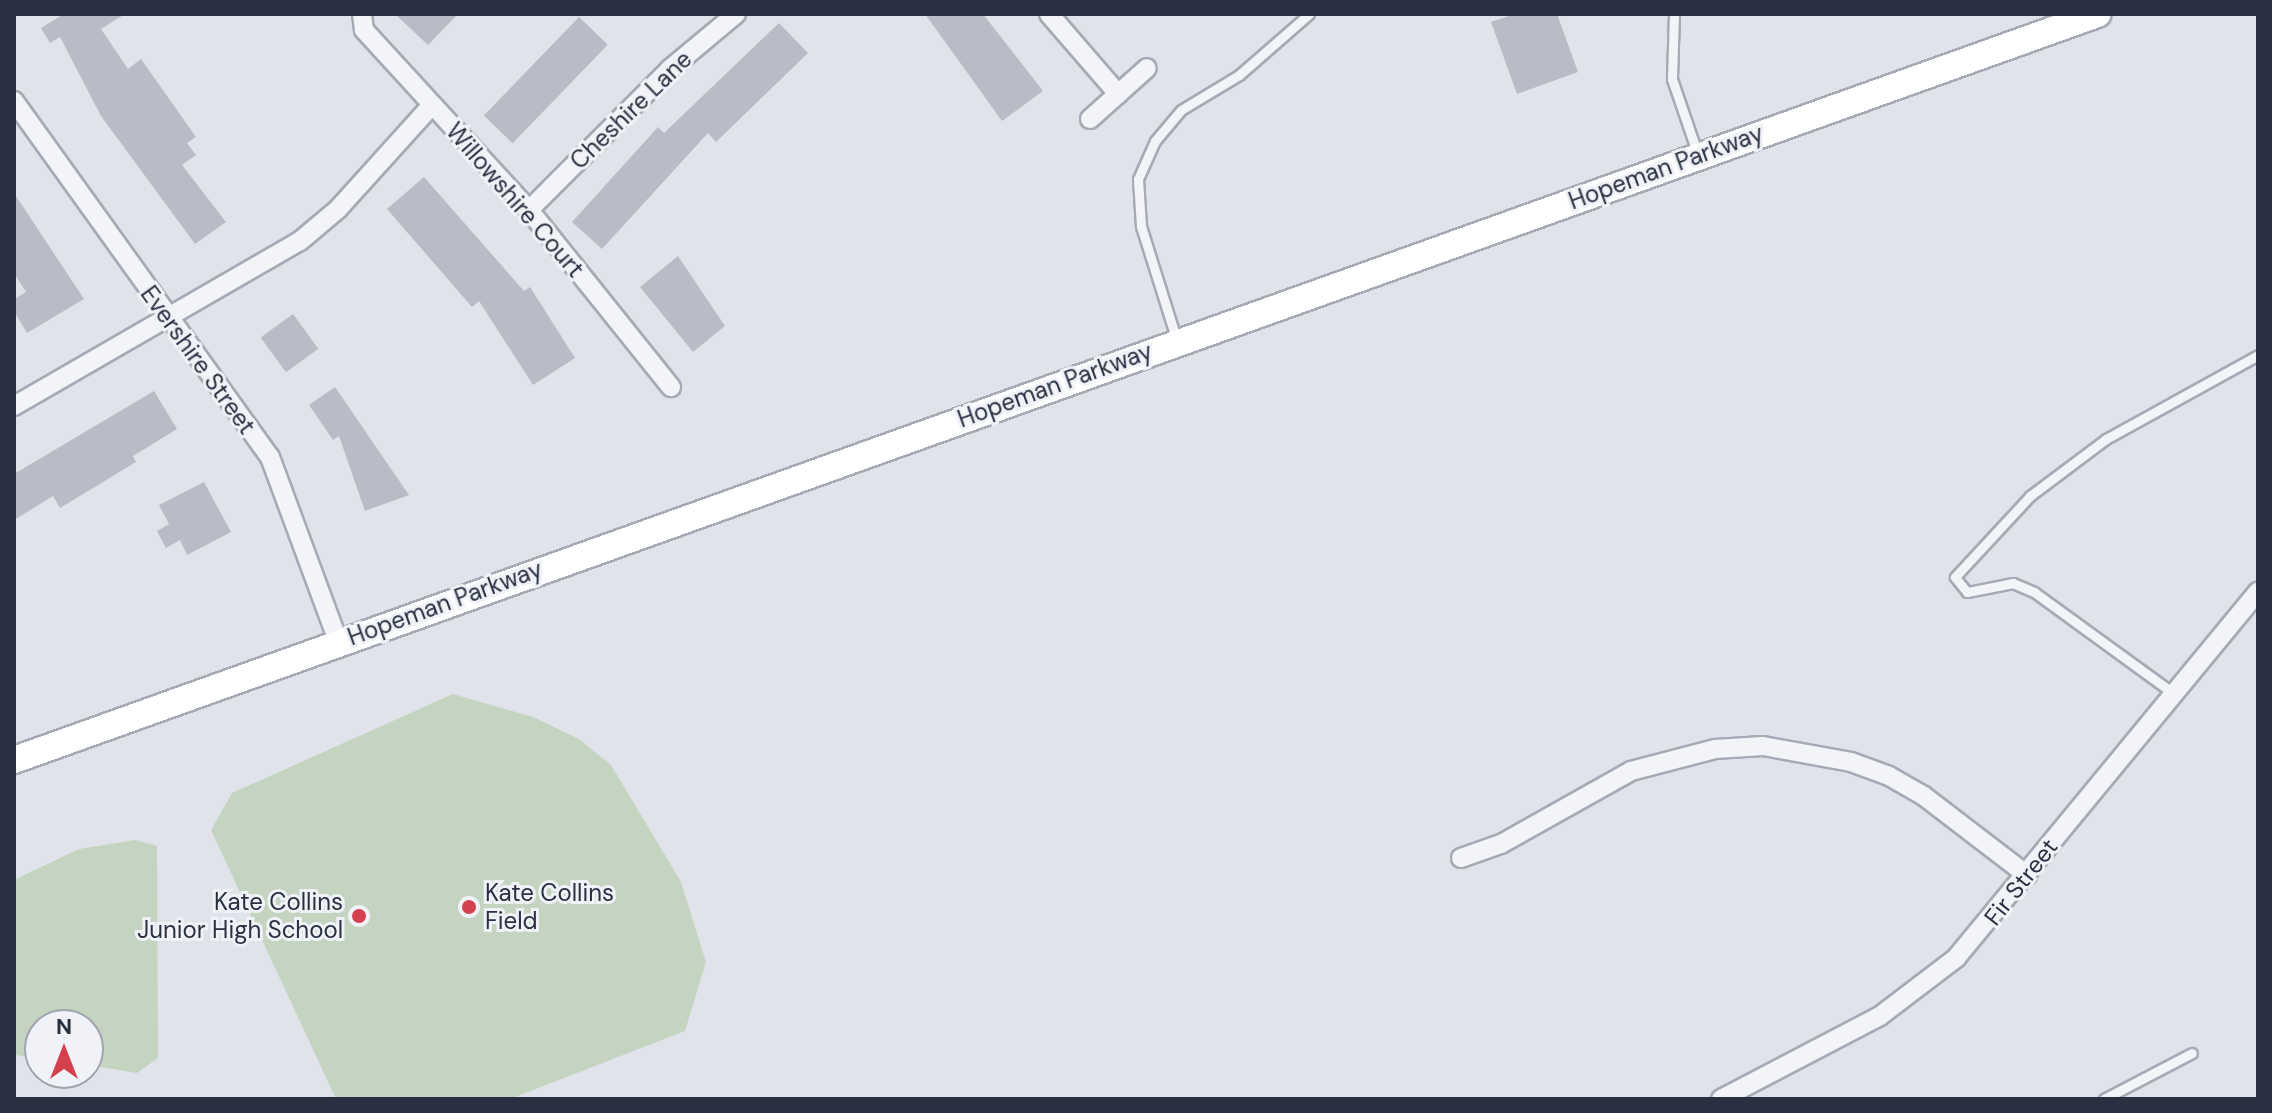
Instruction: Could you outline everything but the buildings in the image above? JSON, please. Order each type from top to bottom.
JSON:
[{"type":"main road","name":"Hopeman Parkway","points":[[14,760],[338,641],[2098,14]]},
{"type":"street","name":"Willowshire Court","points":[[362,14],[364,30],[529,210],[671,387]]},
{"type":"street","name":"Cheshire Lane","points":[[529,210],[670,69],[736,14]]},
{"type":"street","points":[[1049,14],[1118,94]]},
{"type":"street","points":[[1090,119],[1147,68]]},
{"type":"street","name":"Evershire Street","points":[[14,101],[166,319],[270,457],[338,641]]},
{"type":"street","points":[[14,406],[300,241],[338,209],[432,105]]},
{"type":"street","name":"Fir Street","points":[[1721,1099],[1868,1023],[1924,986],[1984,929],[2258,591]]},
{"type":"street","points":[[1461,858],[1501,844],[1631,771],[1715,749],[1763,746],[1851,762],[1889,776],[1924,796],[2027,875]]},
{"type":"lane","points":[[1177,341],[1141,226],[1138,179],[1155,141],[1181,110],[1239,75],[1309,14]]},
{"type":"lane","points":[[1674,14],[1672,79],[1698,155]]},
{"type":"lane","points":[[2173,693],[2034,592],[2013,583],[1967,592],[1955,577],[2030,496],[2106,439],[2258,355]]},
{"type":"lane","points":[[2104,1099],[2192,1053]]},
{"type":"green space","name":"Kate Collins Field","points":[[453,694],[533,717],[579,739],[611,765],[681,882],[706,962],[685,1031],[510,1099],[336,1099],[211,830],[232,793]]},
{"type":"green space","points":[[135,840],[157,846],[158,1058],[137,1073],[104,1068],[104,1009],[24,1009],[24,1056],[14,1055],[14,880],[79,849]]},
{"type":"place","name":"Kate Collins Field","points":[[469,907]]},
{"type":"place","name":"Kate Collins Junior High School","points":[[359,916]]}]
